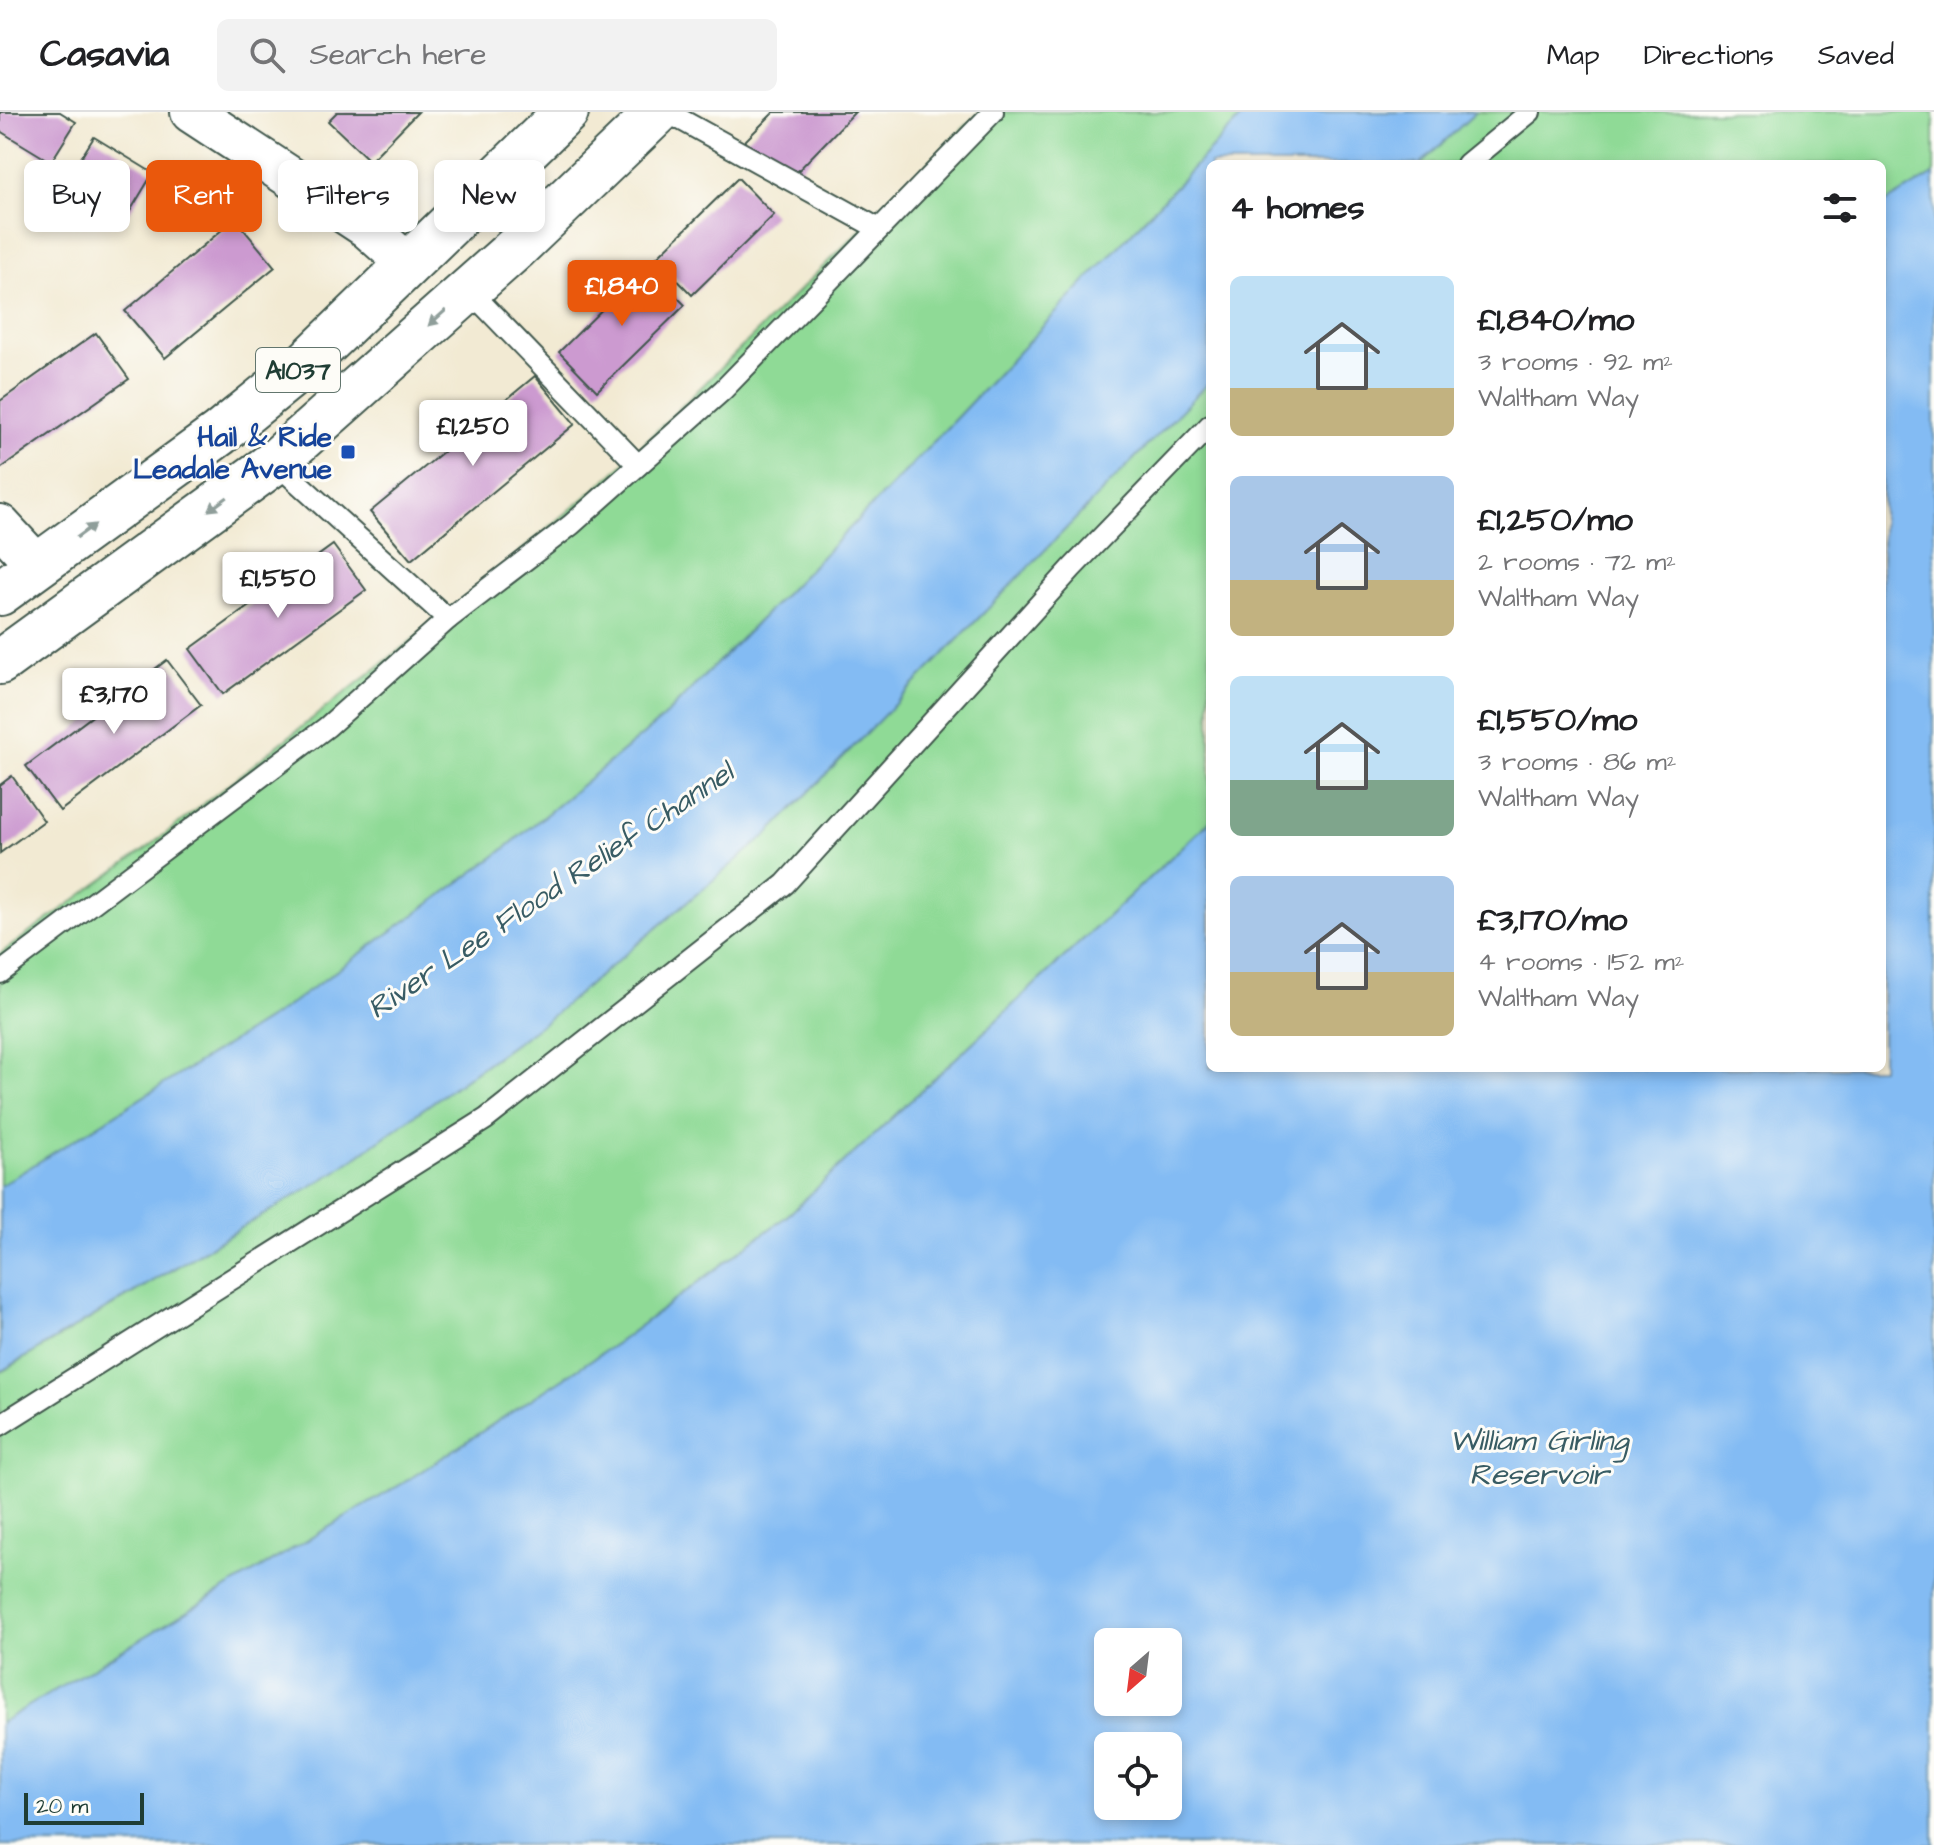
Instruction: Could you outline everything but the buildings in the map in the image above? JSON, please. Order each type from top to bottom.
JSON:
[{"type":"main road","name":"A1037","points":[[0,593],[219,434],[304,365],[566,112]]},
{"type":"main road","name":"A1037","points":[[0,662],[264,470],[469,290],[658,112]]},
{"type":"main road","points":[[219,434],[264,470]]},
{"type":"street","points":[[191,112],[366,227],[409,265]]},
{"type":"street","points":[[0,525],[38,566]]},
{"type":"lane","points":[[667,112],[697,132],[879,229]]},
{"type":"lane","points":[[0,973],[327,727],[448,619],[571,525],[723,390],[993,112]]},
{"type":"lane","points":[[1472,160],[1530,112]]},
{"type":"lane","points":[[469,290],[638,465]]},
{"type":"lane","points":[[0,1425],[486,1119],[785,884],[1072,568],[1206,429]]},
{"type":"lane","points":[[264,470],[448,619]]},
{"type":"green space","points":[[980,112],[1246,112],[906,471],[662,719],[497,855],[278,1013],[0,1186],[0,954],[150,846],[453,608],[613,474]]},
{"type":"green space","points":[[1476,112],[1934,112],[1934,174],[1886,203],[1886,160],[1424,160]]},
{"type":"green space","points":[[1206,385],[1206,825],[787,1216],[620,1341],[405,1482],[0,1723],[0,1373],[335,1172],[546,1021],[769,833]]},
{"type":"water","name":"River Lee Flood Relief Channel","points":[[1246,112],[1476,112],[1424,160],[1206,160],[1206,385],[769,833],[546,1021],[335,1172],[0,1372],[0,1186],[278,1013],[497,855],[662,719],[906,471]]},
{"type":"water","name":"William Girling Reservoir","points":[[1934,174],[1934,1845],[0,1845],[0,1723],[405,1482],[620,1341],[787,1216],[1206,825],[1206,1072],[1886,1072],[1886,203]]},
{"type":"place","name":"Hail & Ride Leadale Avenue","points":[[348,452]]}]
